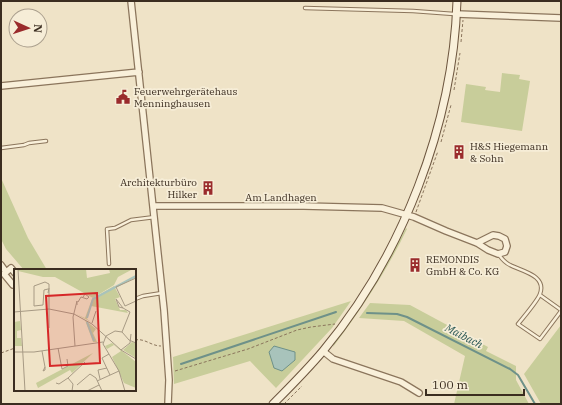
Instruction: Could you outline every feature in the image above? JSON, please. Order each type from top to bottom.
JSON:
[{"type":"street","points":[[131,1],[163,293],[167,346],[168,404]]},
{"type":"street","points":[[273,404],[295,383],[323,351],[362,298],[384,260],[407,214],[427,163],[438,125],[452,57],[457,1]]},
{"type":"street","points":[[457,14],[561,18]]},
{"type":"street","points":[[1,86],[139,72]]},
{"type":"street","name":"Am Landhagen","points":[[154,206],[382,208],[407,214],[477,243],[498,254]]},
{"type":"street","points":[[477,243],[493,235],[503,238],[507,243],[507,249],[503,253],[498,254]]},
{"type":"street","points":[[1,265],[6,272],[4,274],[13,286],[14,285]]},
{"type":"street","points":[[6,272],[11,268],[14,272]]},
{"type":"street","points":[[323,351],[334,359],[401,382],[420,393]]},
{"type":"lane","points":[[305,8],[413,11],[457,14]]},
{"type":"lane","points":[[1,148],[46,141]]},
{"type":"lane","points":[[110,264],[107,229],[115,228],[131,220],[155,217]]},
{"type":"lane","points":[[498,254],[509,265],[532,274],[538,279],[541,286],[540,295],[518,324],[540,339],[561,311],[540,295]]},
{"type":"lane","points":[[136,299],[163,293]]},
{"type":"path","points":[[168,372],[179,371],[248,349],[297,330],[337,324]]},
{"type":"path","points":[[136,340],[145,340],[157,346],[167,346]]},
{"type":"path","points":[[1,352],[14,348]]},
{"type":"green space","points":[[502,73],[520,75],[519,79],[530,81],[522,131],[461,122],[466,84],[486,87],[485,90],[500,92]]},
{"type":"green space","points":[[1,178],[28,238],[46,269],[23,269],[6,249],[1,239]]},
{"type":"green space","points":[[406,228],[407,229],[399,245],[382,275],[333,347],[334,343],[372,287]]},
{"type":"green space","points":[[351,301],[332,328],[276,388],[250,361],[174,384],[173,357]]},
{"type":"green space","points":[[370,303],[410,305],[488,347],[486,351],[516,366],[516,380],[529,404],[454,404],[465,356],[404,321],[359,318]]},
{"type":"green space","points":[[561,325],[561,404],[541,404],[524,374]]},
{"type":"water","points":[[274,346],[295,352],[295,360],[282,371],[274,368],[269,352]]},
{"type":"waterway","name":"Maibach","points":[[181,364],[336,312]]},
{"type":"waterway","name":"Maibach","points":[[367,313],[397,314],[407,317],[510,369],[518,375],[535,404]]},
{"type":"place","name":"Feuerwehrgerätehaus Menninghausen","points":[[123,97]]},
{"type":"place","name":"H&S Hiegemann & Sohn","points":[[459,152]]},
{"type":"place","name":"Architekturbüro Hilker","points":[[208,188]]},
{"type":"place","name":"REMONDIS GmbH & Co. KG","points":[[415,265]]}]
